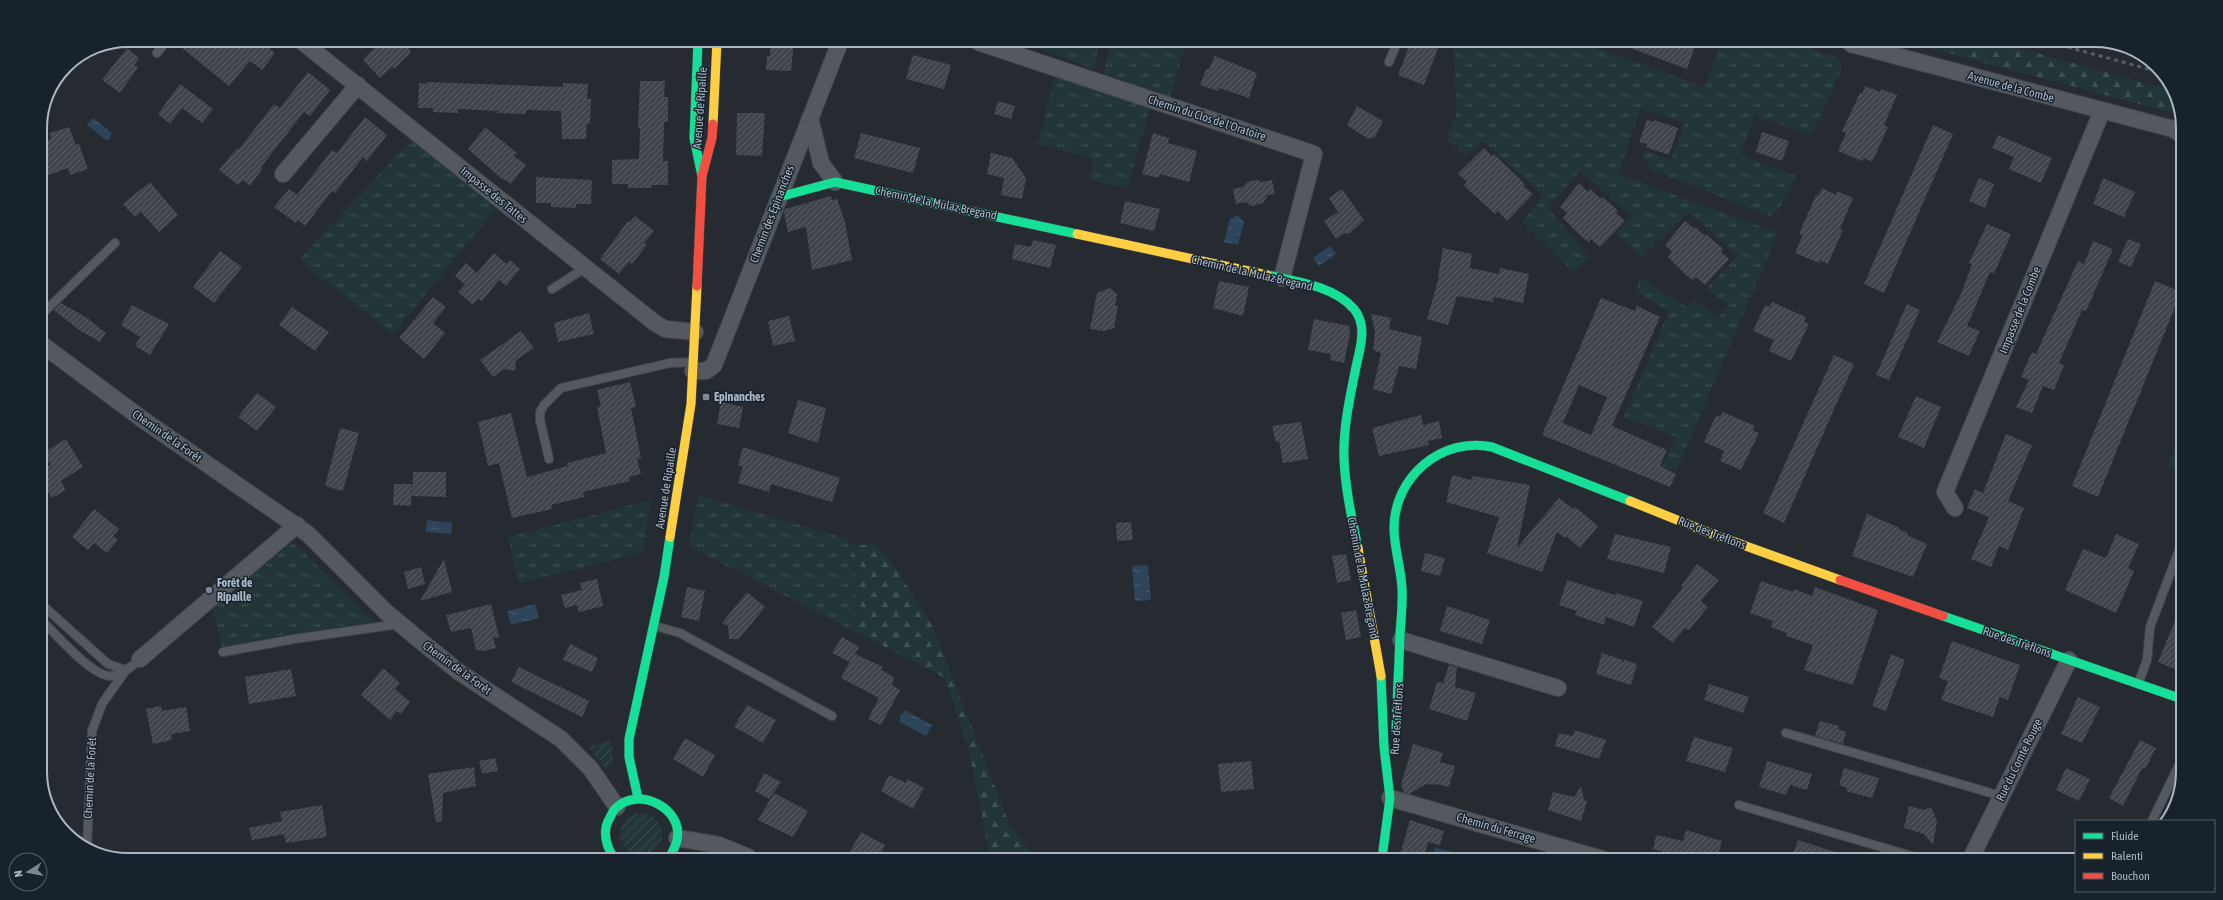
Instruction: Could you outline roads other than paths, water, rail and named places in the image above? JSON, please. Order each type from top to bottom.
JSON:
[{"type":"street","name":"Impasse des Tattes","points":[[309,47],[655,323],[665,329],[695,332]]},
{"type":"street","name":"Avenue de Ripaille","points":[[698,47],[694,138],[702,176]]},
{"type":"street","name":"Avenue de Ripaille","points":[[638,798],[629,757],[629,739],[654,626],[690,410],[702,176],[712,138],[717,47]]},
{"type":"street","name":"Chemin des Epinanches","points":[[693,367],[706,371],[714,365],[838,47]]},
{"type":"street","name":"Chemin du Clos de l'Oratoire","points":[[993,47],[1314,154],[1282,278]]},
{"type":"street","name":"Avenue de la Combe","points":[[1862,47],[2176,130]]},
{"type":"street","points":[[697,62],[716,60]]},
{"type":"street","points":[[283,174],[358,85]]},
{"type":"street","name":"Impasse de la Combe","points":[[1955,508],[1945,492],[2102,111]]},
{"type":"street","points":[[810,118],[821,163],[835,182]]},
{"type":"street","name":"Chemin de la Mulaz Bregand","points":[[779,197],[835,182],[1282,278],[1313,286],[1337,296],[1355,311],[1363,326],[1361,348],[1347,414],[1344,458],[1349,501],[1382,682],[1384,747],[1390,798],[1383,853]]},
{"type":"street","name":"Chemin de la Forêt","points":[[47,348],[142,419],[297,525],[318,543],[399,624],[459,672],[561,739],[591,769],[617,807]]},
{"type":"street","name":"Rue des Tréflons","points":[[1396,739],[1401,640],[1402,577],[1394,528],[1398,499],[1404,486],[1436,456],[1456,447],[1478,444],[1492,447],[1533,462],[1707,532],[1815,572],[2176,697]]},
{"type":"street","points":[[140,659],[297,525]]},
{"type":"street","points":[[1401,640],[1558,688]]},
{"type":"street","name":"Rue du Comte Rouge","points":[[1973,853],[2069,660]]},
{"type":"street","name":"Rue des Tréflons","points":[[1390,798],[1395,755]]},
{"type":"street","points":[[611,853],[607,845],[606,830],[608,820],[617,807],[626,801],[638,798],[655,800],[668,810],[676,825],[677,838],[671,853]]},
{"type":"street","name":"Chemin du Ferrage","points":[[1390,798],[1581,853]]},
{"type":"street","points":[[677,838],[719,845],[738,853]]},
{"type":"lane","points":[[157,53],[162,47]]},
{"type":"lane","points":[[1389,62],[1395,47]]},
{"type":"lane","points":[[47,309],[115,243]]},
{"type":"lane","points":[[552,289],[585,268]]},
{"type":"lane","points":[[549,459],[540,420],[540,412],[544,405],[561,388],[670,363],[693,367]]},
{"type":"lane","points":[[2138,684],[2147,660],[2150,627],[2176,559]]},
{"type":"lane","points":[[47,609],[108,664],[126,670]]},
{"type":"lane","points":[[223,652],[294,639],[399,624]]},
{"type":"lane","points":[[47,625],[98,672],[110,676],[126,670],[140,659]]},
{"type":"lane","points":[[654,626],[680,633],[832,716]]},
{"type":"lane","name":"Chemin de la Forêt","points":[[87,842],[92,731],[102,704],[126,670]]},
{"type":"lane","points":[[1786,733],[2001,796]]},
{"type":"lane","points":[[2152,820],[2176,769]]},
{"type":"lane","points":[[1739,805],[1901,853]]},
{"type":"water","points":[[93,118],[112,133],[109,140],[106,140],[87,125]]},
{"type":"water","points":[[1238,216],[1244,222],[1238,245],[1224,242],[1230,218]]},
{"type":"water","points":[[1330,246],[1336,254],[1319,266],[1313,258]]},
{"type":"water","points":[[427,520],[452,523],[451,534],[426,532]]},
{"type":"water","points":[[1148,565],[1151,600],[1135,601],[1132,566]]},
{"type":"water","points":[[535,604],[539,618],[511,625],[507,611]]},
{"type":"water","points":[[906,711],[932,725],[926,736],[900,722],[900,715]]},
{"type":"water","points":[[1435,848],[1456,853],[1434,853]]},
{"type":"railway","points":[[2067,47],[2150,70]]},
{"type":"place","name":"Epinanches","points":[[706,397]]},
{"type":"place","name":"Forêt de Ripaille","points":[[209,590]]}]
